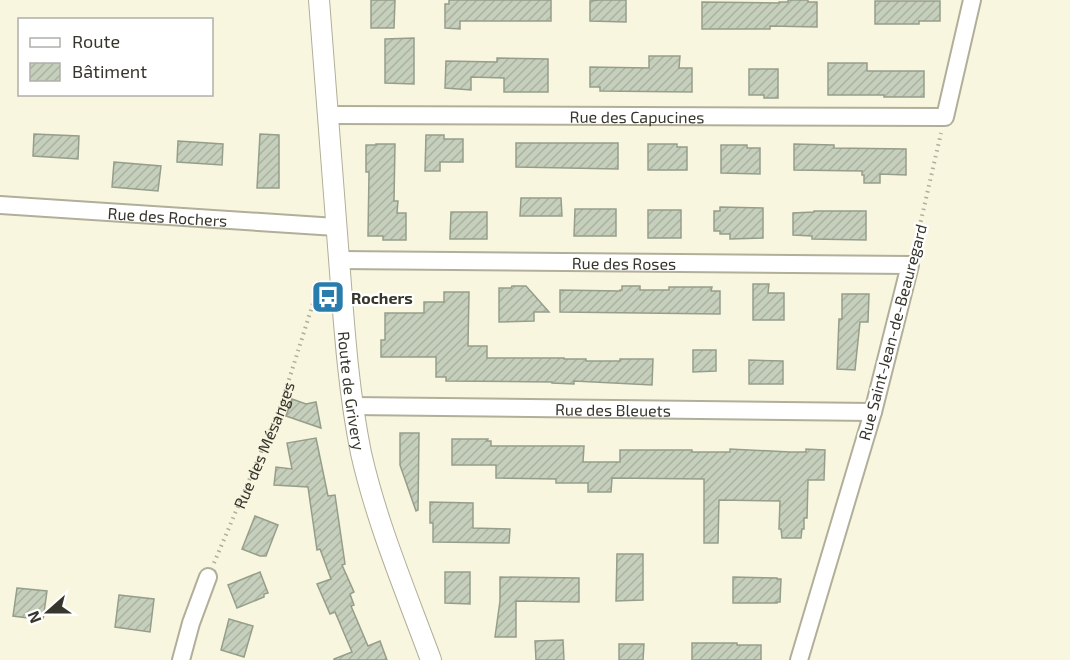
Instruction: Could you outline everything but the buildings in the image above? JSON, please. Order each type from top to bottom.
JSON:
[{"type":"street","name":"Route de Grivery","points":[[320,0],[336,227],[331,266],[344,329],[352,406],[362,455],[386,540],[431,660]]},
{"type":"street","points":[[945,117],[972,0]]},
{"type":"street","name":"Rue des Capucines","points":[[328,115],[945,117]]},
{"type":"street","name":"Rue des Rochers","points":[[0,205],[336,227]]},
{"type":"street","name":"Rue des Roses","points":[[331,266],[910,265]]},
{"type":"street","name":"Rue Saint-Jean-de-Beauregard","points":[[799,660],[873,412],[910,265]]},
{"type":"street","name":"Rue des Bleuets","points":[[352,406],[873,412]]},
{"type":"street","points":[[181,660],[191,623],[208,577]]},
{"type":"path","name":"Rue Saint-Jean-de-Beauregard","points":[[910,265],[945,117]]},
{"type":"path","name":"Rue des Mésanges","points":[[208,577],[281,405],[331,266]]},
{"type":"place","name":"Rochers","points":[[328,297]]}]
